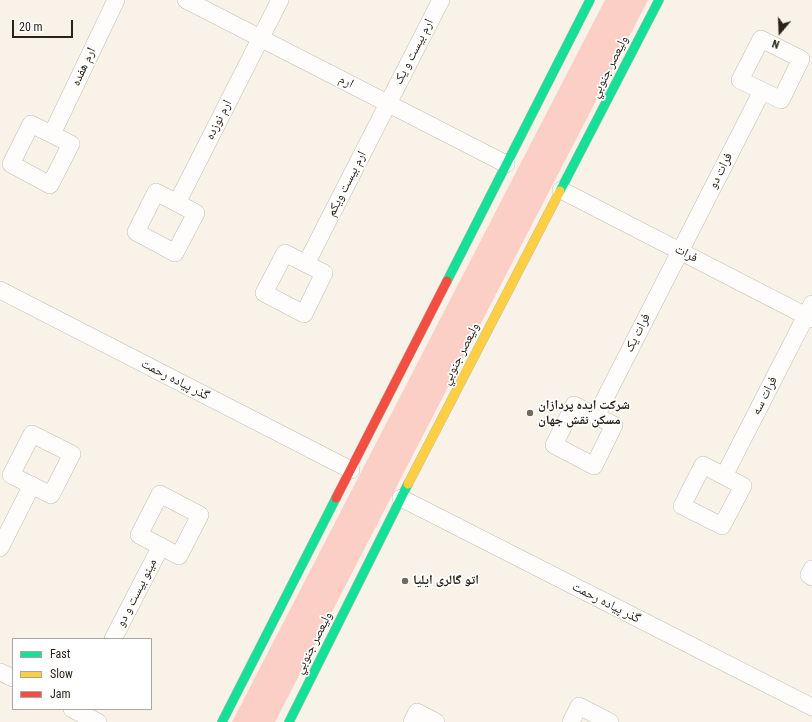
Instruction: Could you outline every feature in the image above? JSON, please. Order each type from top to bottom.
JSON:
[{"type":"main road","points":[[222,722],[590,0]]},
{"type":"main road","name":"وليعصر جنوبي","points":[[289,722],[401,498],[659,0]]},
{"type":"street","name":"ارم هفده","points":[[52,134],[116,0]]},
{"type":"street","name":"ارم","points":[[186,0],[506,164]]},
{"type":"street","name":"ارم نوزده","points":[[177,203],[280,0]]},
{"type":"street","name":"ارم بیست و یک","points":[[388,104],[441,0]]},
{"type":"street","name":"فرات دو","points":[[680,251],[762,91]]},
{"type":"street","name":"ارم بیست ویکم","points":[[306,264],[388,104]]},
{"type":"street","name":"فرات","points":[[561,190],[680,251],[810,313]]},
{"type":"street","name":"فرات یک","points":[[596,416],[680,251]]},
{"type":"street","name":"گذر پیاده رحمت","points":[[0,290],[351,470]]},
{"type":"street","name":"فرات سه","points":[[724,476],[810,313]]},
{"type":"street","points":[[0,548],[32,485]]},
{"type":"street","name":"گذر پیاده رحمت","points":[[401,498],[812,707]]},
{"type":"street","name":"مینو بیست و دو","points":[[114,638],[160,546]]},
{"type":"street","points":[[812,569],[809,575],[812,577]]},
{"type":"street","points":[[0,672],[12,678]]},
{"type":"street","points":[[571,722],[579,706],[610,722]]},
{"type":"street","points":[[412,722],[417,712],[436,722]]},
{"type":"street","points":[[74,713],[98,722]]},
{"type":"shaded area","points":[[605,0],[648,0],[275,722],[232,722]]},
{"type":"traffic: fast","points":[[447,281],[590,0]]},
{"type":"traffic: fast","points":[[560,191],[659,0]]},
{"type":"traffic: fast","points":[[289,722],[408,484]]},
{"type":"traffic: fast","points":[[222,722],[336,498]]},
{"type":"traffic: slow","points":[[408,484],[560,191]]},
{"type":"traffic: jam","points":[[336,498],[447,281]]},
{"type":"place","name":"شرکت ایده پردازان مسکن نقش جهان","points":[[530,413]]},
{"type":"place","name":"اتو گالری ایلیا","points":[[405,581]]}]
